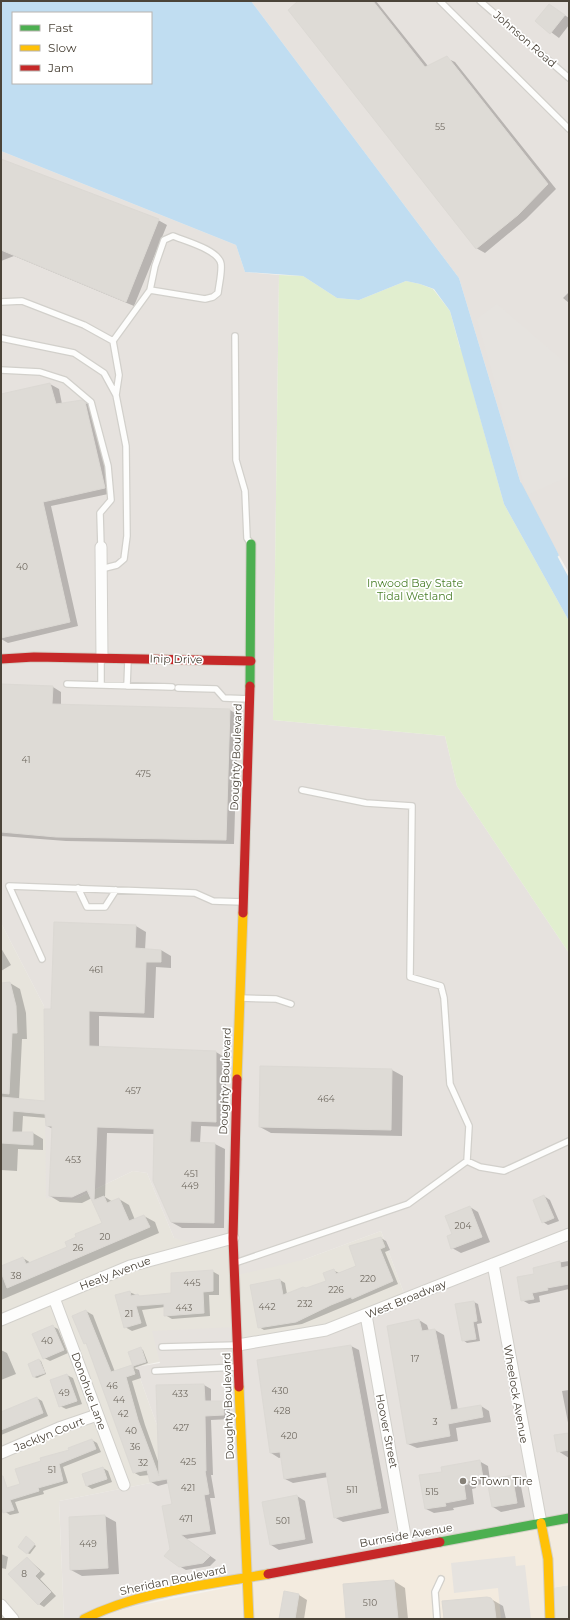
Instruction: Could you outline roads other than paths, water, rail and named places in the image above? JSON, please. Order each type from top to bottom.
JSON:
[{"type":"main road","name":"Doughty Boulevard","points":[[249,1619],[234,1238],[251,661],[252,544]]},
{"type":"main road","name":"Inip Drive","points":[[1,659],[34,656],[251,661]]},
{"type":"main road","name":"Burnside Avenue","points":[[247,1576],[569,1518]]},
{"type":"main road","points":[[541,1523],[548,1559],[550,1619]]},
{"type":"main road","name":"Sheridan Boulevard","points":[[84,1619],[102,1610],[134,1599],[247,1576]]},
{"type":"street","points":[[101,547],[102,658]]},
{"type":"street","name":"West Broadway","points":[[238,1344],[315,1333],[366,1315],[569,1234]]},
{"type":"street","name":"Healy Avenue","points":[[1,1320],[130,1266],[234,1238]]},
{"type":"street","name":"Wheelock Avenue","points":[[493,1264],[541,1523]]},
{"type":"street","name":"Donohue Lane","points":[[54,1298],[124,1485]]},
{"type":"street","name":"Hoover Street","points":[[366,1315],[407,1547]]},
{"type":"street","name":"Jacklyn Court","points":[[1,1453],[59,1428],[98,1415]]},
{"type":"street","points":[[1,1605],[13,1619]]},
{"type":"lane","points":[[440,1],[569,129]]},
{"type":"lane","name":"Johnson Road","points":[[480,1],[569,78]]},
{"type":"lane","points":[[116,395],[119,375],[114,341],[150,290],[155,266],[164,240],[173,236],[215,254],[221,263],[218,293],[213,297],[206,299],[150,290]]},
{"type":"lane","points":[[1,302],[22,301],[84,325],[114,341]]},
{"type":"lane","points":[[234,336],[236,460],[246,491],[247,538],[252,544]]},
{"type":"lane","points":[[1,338],[74,353],[104,373],[116,395],[126,446],[127,536],[124,559],[117,565],[101,569]]},
{"type":"lane","points":[[1,370],[40,372],[65,380],[91,402],[108,466],[111,500],[100,513],[101,547]]},
{"type":"lane","points":[[101,685],[102,658]]},
{"type":"lane","points":[[127,686],[128,658]]},
{"type":"lane","points":[[67,684],[216,689],[224,698],[250,699]]},
{"type":"lane","points":[[302,790],[366,803],[412,806],[410,977],[441,986],[444,998],[450,1084],[469,1126],[467,1162]]},
{"type":"lane","points":[[42,958],[9,886],[195,893],[213,901],[243,902]]},
{"type":"lane","points":[[78,888],[86,907],[105,907],[116,890]]},
{"type":"lane","points":[[240,998],[276,999],[291,1004]]},
{"type":"lane","points":[[467,1162],[480,1167],[504,1171],[569,1141]]},
{"type":"lane","points":[[234,1263],[408,1204],[467,1162]]},
{"type":"lane","points":[[162,1347],[238,1344]]},
{"type":"lane","points":[[155,1371],[238,1366]]},
{"type":"lane","points":[[437,1619],[435,1592],[441,1579]]},
{"type":"water","points":[[1,1],[251,1],[459,278],[524,494],[569,578],[569,621],[504,504],[450,311],[434,289],[406,281],[359,300],[337,298],[303,276],[245,272],[236,245],[1,151]]},
{"type":"waterway","points":[[520,484],[557,555]]},
{"type":"place","name":"5 Town Tire","points":[[463,1481]]},
{"type":"park label","name":"Inwood Bay State Tidal Wetland","points":[[415,589]]}]
